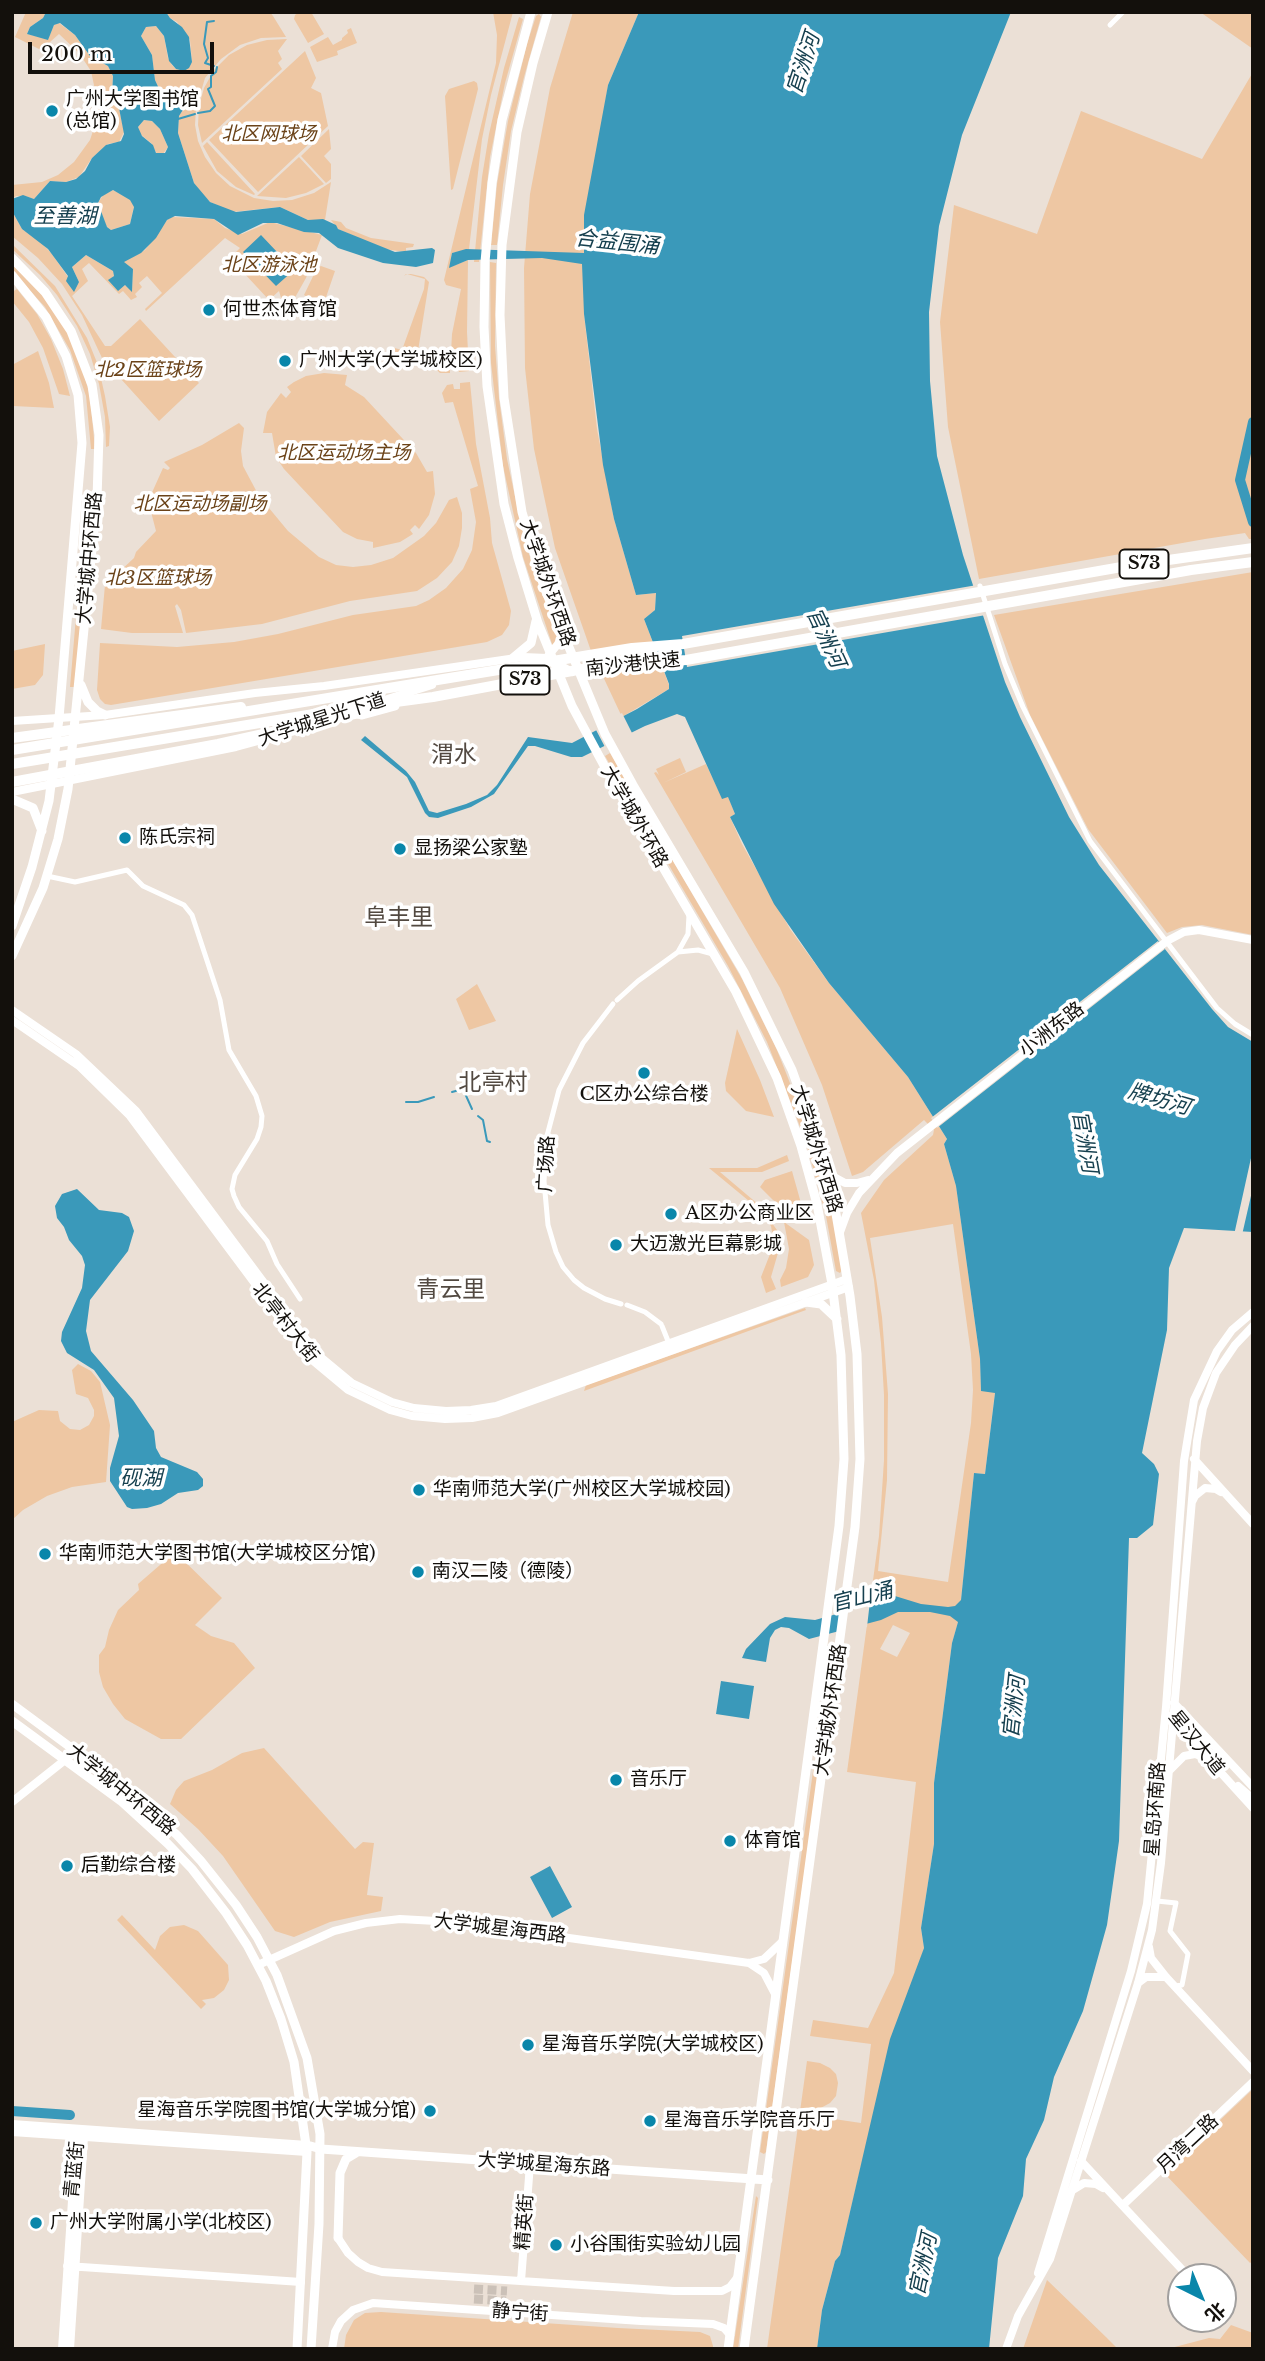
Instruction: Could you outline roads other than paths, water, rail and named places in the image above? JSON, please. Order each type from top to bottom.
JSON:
[{"type":"highway","name":"南沙港快速","points":[[12,750],[632,648],[683,644],[1133,565],[1253,548]]},
{"type":"highway","name":"南沙港快速","points":[[12,764],[344,709],[433,697],[588,668],[685,660],[1191,570],[1253,562]]},
{"type":"highway","points":[[12,738],[380,689]]},
{"type":"highway","points":[[12,782],[204,747],[433,697]]},
{"type":"main road","name":"大学城外环西路","points":[[531,12],[502,120],[492,183],[485,262],[484,343],[492,433],[506,513],[549,658],[581,724]]},
{"type":"main road","name":"大学城外环西路","points":[[548,12],[517,132],[502,245],[499,315],[502,372],[514,473],[544,587],[598,717],[614,750],[758,999],[792,1070],[826,1170],[840,1232],[858,1373],[860,1459],[846,1603],[744,2349]]},
{"type":"main road","name":"大学城中环西路","points":[[12,258],[40,286],[67,324],[86,366],[96,404],[99,435],[97,499],[69,782],[58,839],[47,876],[32,916],[12,956]]},
{"type":"main road","name":"大学城中环西路","points":[[12,275],[39,306],[52,327],[74,379],[80,408],[80,471],[51,785],[42,831],[12,926]]},
{"type":"main road","points":[[513,659],[531,643],[536,616]]},
{"type":"main road","points":[[563,632],[549,658],[581,678]]},
{"type":"main road","name":"大学城星光下道","points":[[12,721],[105,715],[513,659],[549,658]]},
{"type":"main road","name":"大学城星光下道","points":[[12,792],[236,747],[306,730],[332,717],[424,687],[522,669],[549,658]]},
{"type":"main road","points":[[306,730],[435,694],[503,679],[544,671],[559,676]]},
{"type":"main road","points":[[79,676],[85,699],[94,709],[105,715]]},
{"type":"main road","name":"大学城外环路","points":[[581,724],[688,909]]},
{"type":"main road","points":[[12,799],[33,808],[42,831]]},
{"type":"main road","name":"大学城外环西路","points":[[688,909],[757,1032],[789,1110],[811,1180],[833,1288],[843,1391],[844,1458],[839,1526],[728,2349]]},
{"type":"main road","name":"小洲东路","points":[[840,1232],[848,1210],[871,1179],[930,1125],[1164,943],[1184,932],[1199,930],[1253,940]]},
{"type":"main road","name":"北亭村大街","points":[[12,1010],[76,1054],[121,1095],[150,1128],[312,1348],[339,1374],[373,1394],[399,1404],[424,1410],[481,1409],[806,1302],[833,1288]]},
{"type":"main road","name":"北亭村大街","points":[[12,1020],[64,1054],[116,1100],[148,1138],[306,1353],[334,1380],[369,1401],[397,1412],[445,1419],[482,1416],[520,1406],[670,1347],[848,1282]]},
{"type":"main road","points":[[826,1170],[845,1182],[857,1183],[871,1179]]},
{"type":"main road","points":[[806,1302],[821,1304],[837,1320]]},
{"type":"main road","name":"星岛环南路","points":[[1170,1705],[1184,1461],[1194,1400],[1209,1366],[1232,1331],[1253,1312]]},
{"type":"main road","name":"星岛环南路","points":[[1036,2283],[1043,2252],[1142,1929],[1151,1879],[1161,1743],[1170,1705],[1194,1459],[1207,1394],[1220,1366],[1253,1326]]},
{"type":"main road","points":[[1194,1459],[1253,1524]]},
{"type":"main road","points":[[1190,1507],[1195,1496],[1205,1488],[1216,1489],[1226,1496]]},
{"type":"main road","name":"大学城中环西路","points":[[12,1704],[116,1781],[167,1825],[201,1861],[246,1919],[269,1959],[290,2007],[307,2059],[321,2149],[311,2349]]},
{"type":"main road","name":"星汉大道","points":[[1170,1705],[1172,1719],[1253,1808]]},
{"type":"main road","name":"星汉大道","points":[[1170,1705],[1253,1787]]},
{"type":"main road","name":"星岛环南路","points":[[1006,2349],[1018,2316],[1050,2259],[1138,1983],[1157,1902],[1172,1719]]},
{"type":"main road","name":"大学城中环西路","points":[[12,1721],[108,1791],[159,1834],[197,1875],[236,1927],[258,1965],[276,2005],[289,2046],[299,2090],[307,2148],[297,2349]]},
{"type":"main road","points":[[12,1802],[75,1752]]},
{"type":"main road","points":[[1168,1772],[1178,1760],[1189,1754],[1200,1755],[1208,1760]]},
{"type":"main road","points":[[1224,1777],[1253,1799]]},
{"type":"main road","points":[[236,1927],[246,1919]]},
{"type":"main road","name":"大学城星海西路","points":[[258,1965],[314,1938],[345,1927],[388,1920],[416,1919],[749,1963]]},
{"type":"main road","points":[[749,1963],[764,1959],[782,1942]]},
{"type":"main road","points":[[1148,1944],[1151,1958],[1166,1978],[1253,2071]]},
{"type":"main road","points":[[749,1963],[764,1973],[775,1994]]},
{"type":"main road","points":[[1138,1983],[1146,1977],[1166,1978]]},
{"type":"main road","name":"月湾二路","points":[[1123,2205],[1253,2082]]},
{"type":"main road","name":"大学城星海东路","points":[[12,2124],[80,2134]]},
{"type":"main road","name":"大学城星海东路","points":[[12,2132],[307,2148],[768,2180]]},
{"type":"main road","name":"青蓝街","points":[[62,2349],[71,2267],[80,2134]]},
{"type":"main road","points":[[338,2238],[340,2173],[346,2160],[358,2152]]},
{"type":"main road","points":[[755,2155],[771,2156]]},
{"type":"main road","points":[[1081,2161],[1176,2263]]},
{"type":"main road","name":"精英街","points":[[521,2281],[530,2164]]},
{"type":"main road","points":[[1071,2192],[1080,2184],[1089,2182],[1112,2193]]},
{"type":"main road","name":"静宁街","points":[[338,2238],[353,2258],[373,2270],[635,2289],[718,2292],[730,2287],[738,2275]]},
{"type":"main road","points":[[71,2267],[302,2282]]},
{"type":"main road","name":"青蓝街","points":[[70,2349],[71,2267]]},
{"type":"main road","name":"静宁街","points":[[332,2349],[335,2332],[341,2321],[353,2310],[373,2303],[713,2324],[724,2328],[730,2335]]},
{"type":"street","points":[[1110,25],[1123,12]]},
{"type":"street","points":[[980,586],[1005,664],[1023,707],[1085,832],[1164,943],[1217,1007],[1230,1020],[1253,1035]]},
{"type":"street","points":[[47,876],[75,882],[127,870],[146,888],[184,905],[190,911],[220,1000],[229,1050],[256,1096],[262,1116],[257,1139],[235,1175],[232,1189],[239,1207],[267,1241],[277,1264],[300,1298]]},
{"type":"street","points":[[688,909],[689,929],[678,951],[702,950],[717,958]]},
{"type":"street","name":"广场路","points":[[670,1347],[662,1325],[645,1312],[589,1291],[573,1280],[563,1267],[548,1225],[544,1181],[547,1136],[559,1090],[583,1043],[615,1002],[678,951]]},
{"type":"street","points":[[1157,1902],[1176,1903],[1170,1931],[1187,1950],[1184,1982],[1180,1987],[1176,1986]]},
{"type":"water","name":"至善湖","points":[[46,12],[166,12],[189,37],[192,62],[189,68],[184,71],[176,69],[169,61],[164,36],[156,26],[146,27],[141,36],[152,55],[155,80],[162,95],[168,98],[181,89],[189,93],[190,99],[179,116],[178,133],[194,183],[210,202],[236,212],[280,207],[308,220],[323,219],[336,225],[338,229],[395,252],[432,248],[435,250],[433,263],[416,267],[383,263],[338,248],[319,233],[304,232],[277,223],[263,223],[238,235],[214,219],[175,216],[167,220],[156,238],[141,253],[124,262],[133,269],[132,292],[125,285],[118,291],[108,280],[114,276],[113,271],[86,255],[72,267],[79,282],[74,292],[66,281],[68,276],[48,249],[22,229],[12,211],[12,199],[23,195],[34,199],[50,181],[66,182],[76,179],[85,171],[92,158],[106,145],[121,141],[124,134],[119,108],[112,96],[113,76],[108,66],[90,56],[75,35],[60,23],[54,25],[48,40],[27,34],[30,27],[43,18]],"holes":[[[144,120],[152,121],[160,129],[168,147],[165,153],[156,153],[153,145],[142,136],[138,127]],[[113,190],[130,200],[134,207],[130,224],[111,230],[107,227],[98,203],[101,197]]]},
{"type":"water","points":[[639,12],[1011,12],[962,135],[939,226],[929,312],[930,381],[937,456],[963,555],[1005,682],[1069,817],[1099,865],[1212,1009],[1228,1027],[1253,1042],[1253,1232],[1184,1228],[1169,1268],[1167,1330],[1142,1453],[1154,1464],[1159,1474],[1153,1525],[1137,1538],[1129,1538],[1119,1841],[1107,1925],[1083,2011],[1054,2077],[1044,2120],[1026,2159],[1023,2196],[998,2258],[989,2349],[817,2349],[822,2310],[835,2261],[840,2255],[890,2039],[924,1948],[921,1928],[934,1844],[934,1783],[952,1643],[958,1622],[950,1616],[930,1612],[898,1612],[881,1620],[809,1639],[789,1628],[781,1627],[775,1630],[770,1638],[766,1662],[742,1658],[746,1649],[770,1624],[785,1617],[815,1620],[857,1605],[878,1604],[895,1596],[921,1604],[948,1607],[955,1606],[961,1600],[974,1473],[985,1474],[995,1393],[981,1391],[980,1359],[956,1186],[944,1144],[947,1139],[908,1077],[829,983],[774,904],[730,817],[735,814],[728,797],[722,799],[685,717],[677,714],[645,726],[582,757],[571,757],[528,746],[494,794],[471,807],[438,818],[429,817],[425,813],[407,777],[361,740],[365,736],[406,771],[415,782],[429,811],[437,813],[487,795],[497,785],[528,737],[572,743],[669,689],[644,619],[655,610],[656,593],[636,595],[614,519],[603,465],[584,314],[582,264],[542,258],[468,260],[449,268],[452,253],[466,249],[584,253],[584,215],[608,85]]},
{"type":"water","points":[[261,235],[294,270],[276,286],[243,252]]},
{"type":"water","name":"砚湖","points":[[77,1189],[99,1210],[122,1213],[129,1217],[134,1231],[128,1251],[90,1300],[86,1331],[91,1351],[133,1400],[154,1431],[156,1448],[161,1457],[197,1472],[203,1479],[203,1486],[198,1490],[178,1493],[161,1504],[147,1508],[127,1507],[110,1481],[110,1468],[119,1436],[114,1398],[94,1370],[67,1353],[61,1341],[62,1332],[82,1288],[85,1265],[57,1218],[55,1206],[62,1194]]},
{"type":"water","points":[[721,1681],[754,1686],[749,1719],[716,1714]]},
{"type":"water","points":[[550,1866],[572,1907],[552,1918],[530,1877]]},
{"type":"waterway","points":[[214,21],[207,22],[204,44],[208,58],[205,63],[214,66]]},
{"type":"waterway","points":[[198,113],[210,111],[215,106],[208,89],[211,87],[211,76],[217,67]]},
{"type":"waterway","points":[[178,119],[195,114]]},
{"type":"waterway","points":[[1253,422],[1240,480],[1253,522]]},
{"type":"waterway","points":[[452,1092],[463,1089],[472,1109]]},
{"type":"waterway","points":[[406,1102],[418,1102],[434,1097]]},
{"type":"waterway","points":[[478,1116],[483,1120],[487,1141],[490,1142]]},
{"type":"waterway","name":"官山涌","points":[[12,2111],[70,2115]]},
{"type":"tunnel","points":[[474,2289],[507,2291]]},
{"type":"tunnel","points":[[474,2299],[506,2301]]},
{"type":"place","name":"广州大学图书馆 (总馆)","points":[[52,111]]},
{"type":"place","name":"何世杰体育馆","points":[[209,310]]},
{"type":"place","name":"广州大学(大学城校区)","points":[[285,361]]},
{"type":"place","name":"陈氏宗祠","points":[[125,838]]},
{"type":"place","name":"显扬梁公家塾","points":[[400,849]]},
{"type":"place","name":"C区办公综合楼","points":[[644,1073]]},
{"type":"place","name":"A区办公商业区","points":[[671,1214]]},
{"type":"place","name":"大迈激光巨幕影城","points":[[616,1245]]},
{"type":"place","name":"华南师范大学(广州校区大学城校园)","points":[[419,1490]]},
{"type":"place","name":"华南师范大学图书馆(大学城校区分馆)","points":[[45,1554]]},
{"type":"place","name":"南汉二陵（德陵）","points":[[418,1572]]},
{"type":"place","name":"音乐厅","points":[[616,1780]]},
{"type":"place","name":"体育馆","points":[[730,1841]]},
{"type":"place","name":"后勤综合楼","points":[[67,1866]]},
{"type":"place","name":"星海音乐学院(大学城校区)","points":[[528,2045]]},
{"type":"place","name":"星海音乐学院图书馆(大学城分馆)","points":[[430,2111]]},
{"type":"place","name":"星海音乐学院音乐厅","points":[[650,2121]]},
{"type":"place","name":"广州大学附属小学(北校区)","points":[[36,2223]]},
{"type":"place","name":"小谷围街实验幼儿园","points":[[556,2245]]},
{"type":"district","name":"渭水","points":[[454,756]]},
{"type":"district","name":"阜丰里","points":[[399,919]]},
{"type":"district","name":"北亭村","points":[[493,1084]]},
{"type":"district","name":"青云里","points":[[451,1291]]},
{"type":"water label","name":"官洲河","points":[[804,64]]},
{"type":"water label","name":"合益围涌","points":[[617,243]]},
{"type":"water label","name":"官洲河","points":[[825,638]]},
{"type":"water label","name":"牌坊河","points":[[1159,1100]]},
{"type":"water label","name":"官洲河","points":[[1084,1142]]},
{"type":"water label","name":"官洲河","points":[[1015,1707]]},
{"type":"water label","name":"官洲河","points":[[924,2265]]},
{"type":"park label","name":"北区网球场","points":[[269,135]]},
{"type":"park label","name":"北区游泳池","points":[[269,266]]},
{"type":"park label","name":"北2区篮球场","points":[[148,371]]},
{"type":"park label","name":"北区运动场主场","points":[[344,454]]},
{"type":"park label","name":"北区运动场副场","points":[[200,505]]},
{"type":"park label","name":"北3区篮球场","points":[[158,579]]}]
